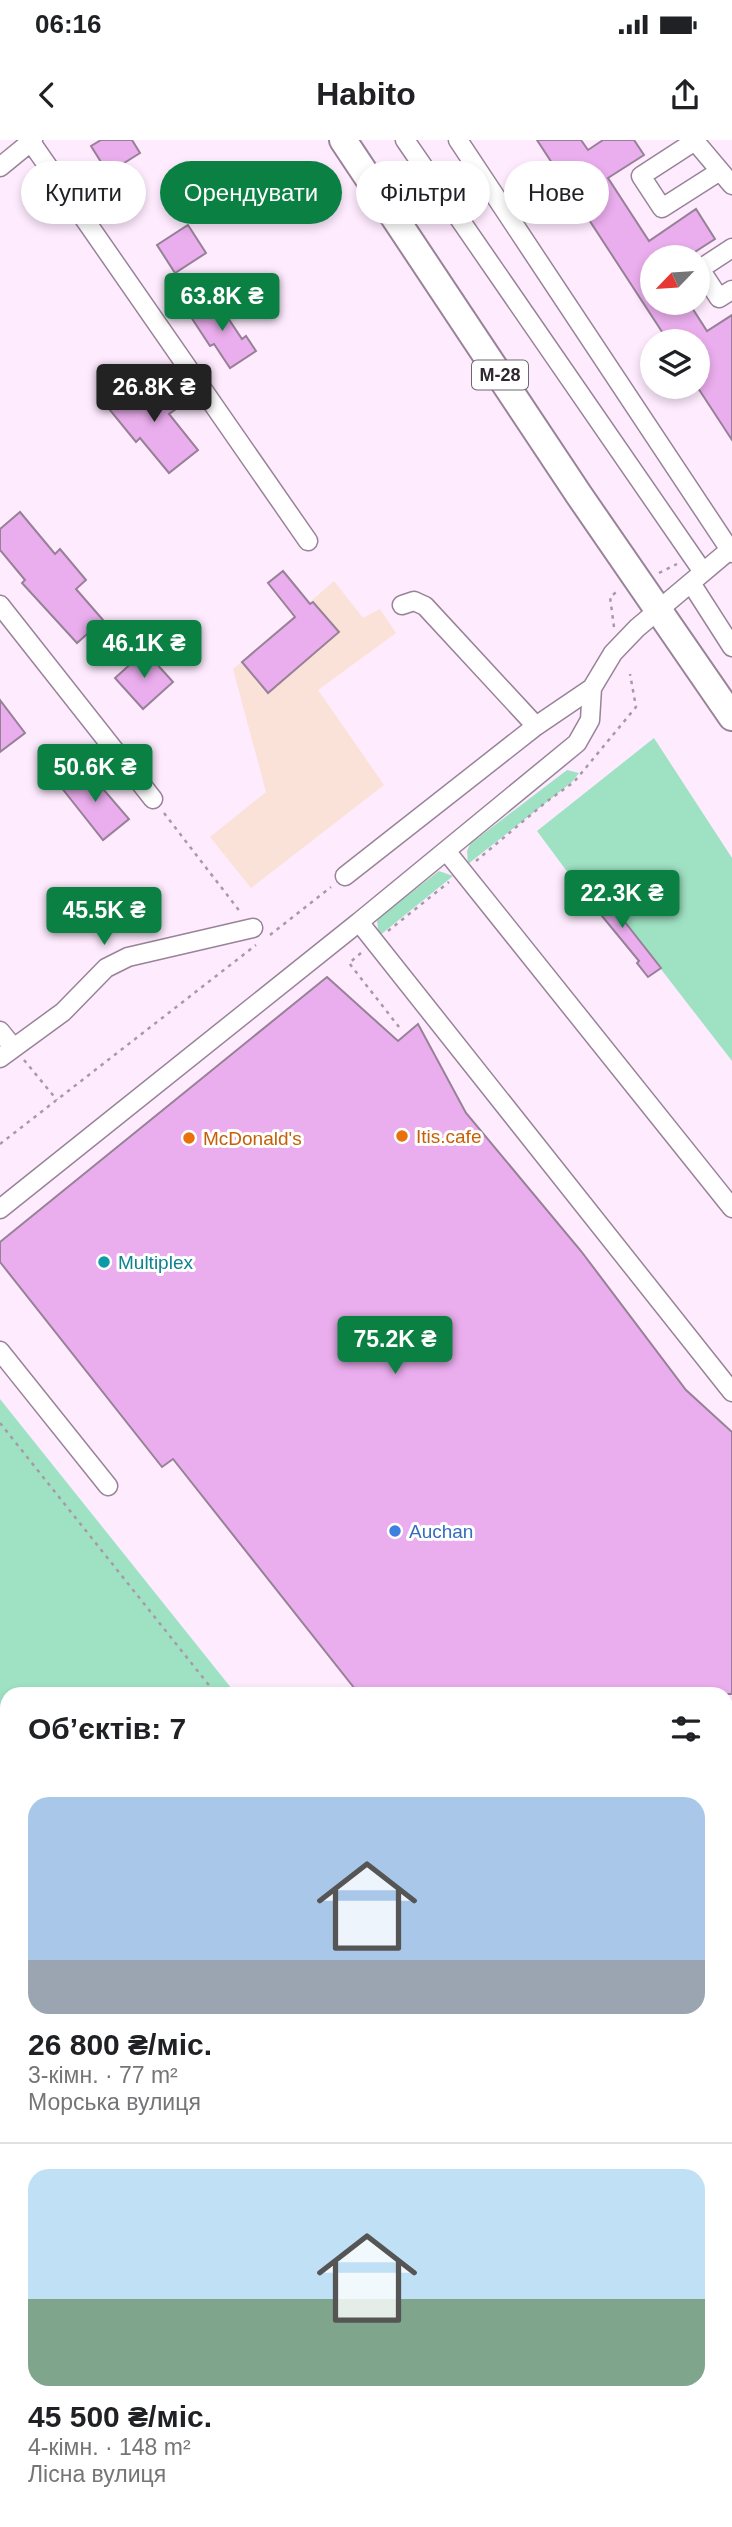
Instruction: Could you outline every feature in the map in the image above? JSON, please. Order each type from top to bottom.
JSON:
[{"type":"highway","name":"М-28","points":[[343,140],[732,717]]},
{"type":"street","points":[[405,140],[697,578],[732,647]]},
{"type":"street","points":[[345,876],[536,726],[592,688],[613,653],[659,610],[731,550],[458,140]]},
{"type":"street","points":[[0,167],[32,141],[308,541]]},
{"type":"street","points":[[720,171],[662,208],[641,176],[695,141],[732,185]]},
{"type":"street","points":[[732,248],[700,269],[719,298],[732,290]]},
{"type":"street","points":[[401,605],[414,601],[425,606],[536,726]]},
{"type":"street","points":[[0,606],[153,799]]},
{"type":"street","points":[[0,1209],[447,852],[577,743],[590,720],[592,688]]},
{"type":"street","points":[[447,852],[732,1208]]},
{"type":"street","points":[[359,922],[732,1392]]},
{"type":"street","points":[[0,1031],[6,1052],[63,1012],[106,968],[128,957],[253,928]]},
{"type":"street","points":[[0,1351],[108,1486]]},
{"type":"path","points":[[610,597],[615,617],[614,634]]},
{"type":"path","points":[[470,866],[582,774],[636,707],[630,674]]},
{"type":"path","points":[[153,799],[253,928]]},
{"type":"path","points":[[0,1144],[345,876]]},
{"type":"path","points":[[381,937],[455,877]]},
{"type":"path","points":[[366,949],[349,963],[399,1027]]},
{"type":"path","points":[[6,1052],[57,1100]]},
{"type":"path","points":[[0,1423],[210,1687]]},
{"type":"shaded area","points":[[334,581],[363,618],[380,609],[396,633],[318,690],[384,785],[251,888],[210,837],[266,792],[233,669]]},
{"type":"green space","points":[[654,738],[732,858],[732,1061],[595,884],[583,893],[537,831]]},
{"type":"green space","points":[[567,770],[579,773],[572,782],[468,864],[467,851],[470,844]]},
{"type":"green space","points":[[439,871],[453,876],[379,936],[377,921],[382,915]]},
{"type":"green space","points":[[0,1399],[230,1687],[0,1687]]},
{"type":"building","points":[[101,140],[132,140],[140,153],[127,161],[100,161],[91,146]]},
{"type":"building","points":[[537,140],[581,140],[588,150],[603,140],[634,140],[644,155],[609,177],[609,161],[551,161]]},
{"type":"building","points":[[609,180],[649,241],[696,209],[715,239],[706,245],[640,245],[640,298],[592,224],[609,224]]},
{"type":"building","points":[[188,225],[206,253],[175,273],[157,245]]},
{"type":"building","points":[[214,297],[242,339],[246,336],[256,351],[230,368],[214,344],[210,346],[189,314]]},
{"type":"building","points":[[651,315],[697,315],[706,329],[660,329]]},
{"type":"building","points":[[732,315],[732,440],[705,399],[710,399],[710,329]]},
{"type":"building","points":[[149,376],[176,409],[169,414],[198,450],[169,473],[140,438],[136,442],[109,409]]},
{"type":"building","points":[[20,512],[55,554],[60,549],[86,580],[76,589],[103,620],[77,643],[22,583],[25,580],[0,550],[0,529]]},
{"type":"building","points":[[283,571],[310,604],[313,602],[339,632],[268,693],[242,662],[295,617],[268,583]]},
{"type":"building","points":[[145,651],[173,682],[143,709],[115,678]]},
{"type":"building","points":[[0,700],[25,733],[0,752]]},
{"type":"building","points":[[85,768],[129,819],[103,840],[61,787]]},
{"type":"building","points":[[595,884],[661,968],[648,977],[637,963],[639,961],[583,893]]},
{"type":"building","points":[[327,977],[398,1041],[418,1024],[466,1113],[581,1251],[686,1390],[732,1432],[732,1687],[353,1687],[173,1459],[162,1467],[0,1262],[0,1242]]},
{"type":"place","name":"Itis.cafe","points":[[402,1136]]},
{"type":"place","name":"McDonald's","points":[[189,1138]]},
{"type":"place","name":"Multiplex","points":[[104,1262]]},
{"type":"place","name":"Auchan","points":[[395,1531]]}]
